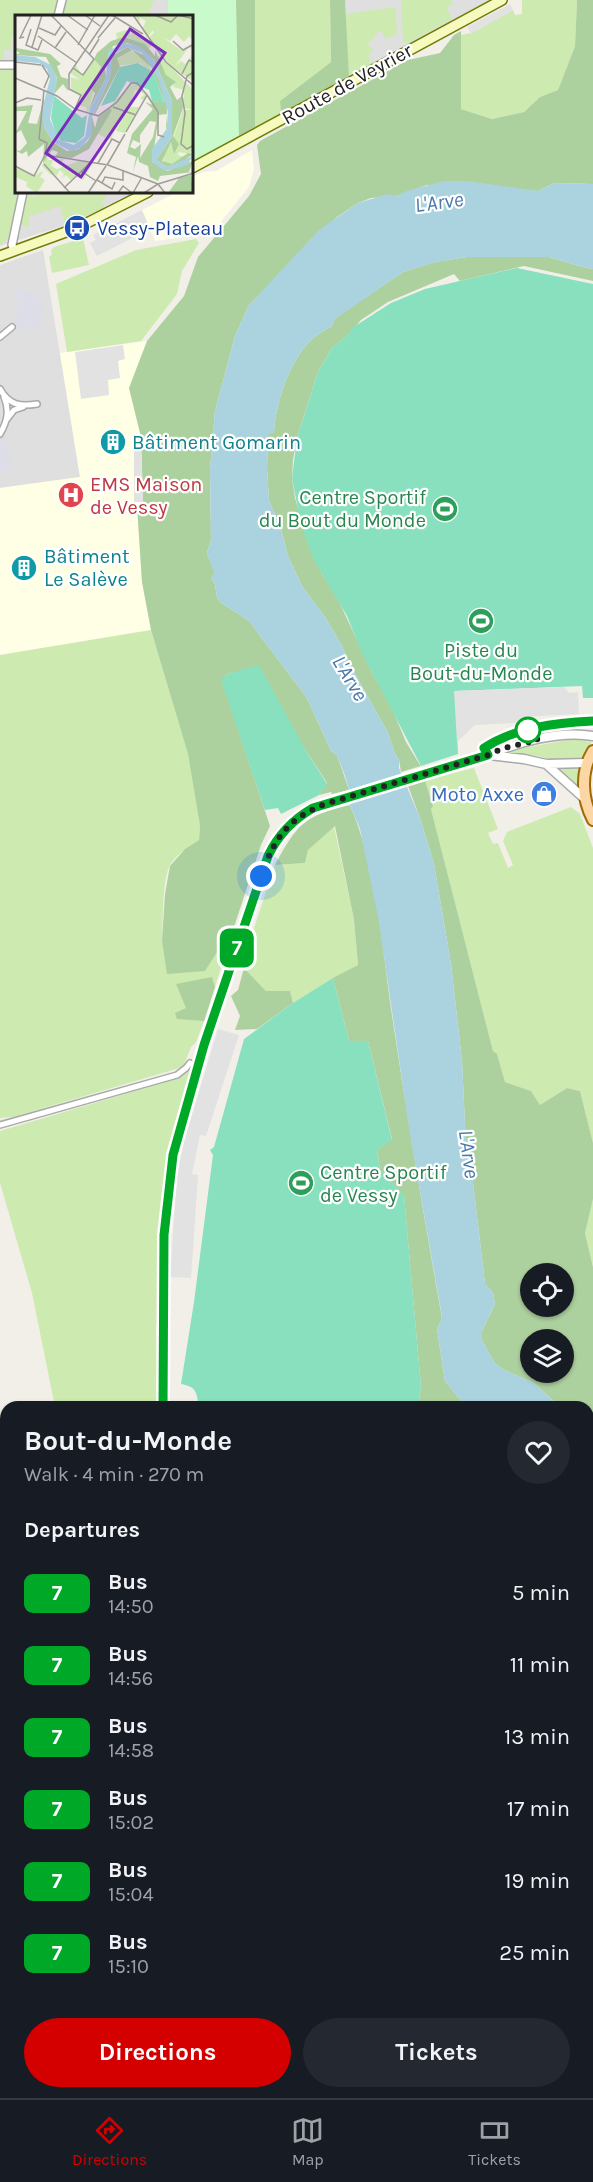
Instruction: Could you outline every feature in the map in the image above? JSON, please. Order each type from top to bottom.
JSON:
[{"type":"main road","name":"Route de Veyrier","points":[[194,167],[502,0]]},
{"type":"main road","points":[[0,256],[77,228],[144,194]]},
{"type":"main road","points":[[593,751],[590,763],[585,770],[585,799],[593,820]]},
{"type":"street","points":[[58,15],[62,0]]},
{"type":"street","points":[[14,251],[12,245],[23,194]]},
{"type":"street","points":[[0,337],[12,327]]},
{"type":"street","points":[[0,389],[8,407],[7,419]]},
{"type":"street","points":[[4,396],[12,404],[24,406]]},
{"type":"street","points":[[0,434],[14,410],[38,404]]},
{"type":"street","points":[[163,1401],[164,1235],[170,1172],[179,1133],[214,1015],[268,856],[279,836],[289,825],[307,812],[325,804],[488,755],[504,748],[570,735],[593,736]]},
{"type":"street","points":[[488,755],[546,764],[590,763]]},
{"type":"street","points":[[546,764],[585,799]]},
{"type":"street","points":[[0,1125],[177,1075],[190,1063]]},
{"type":"shaded area","points":[[0,0],[168,0],[167,15],[15,15],[15,194],[130,194],[72,223],[0,246]]},
{"type":"shaded area","points":[[345,0],[498,0],[349,76]]},
{"type":"shaded area","points":[[510,4],[513,10],[471,34],[467,27]]},
{"type":"shaded area","points":[[252,150],[254,169],[249,187],[220,223],[192,236],[155,241],[142,210],[174,194],[194,194],[194,176],[203,172],[216,171]]},
{"type":"shaded area","points":[[142,210],[150,229],[97,256],[90,243],[96,240],[93,235]]},
{"type":"shaded area","points":[[43,250],[80,477],[0,488],[0,265]]},
{"type":"shaded area","points":[[15,288],[31,291],[40,299],[43,308],[41,320],[43,328],[41,330],[25,327],[15,330],[11,325],[19,303]]},
{"type":"shaded area","name":"EMS Maison de Vessy","points":[[147,341],[129,388],[141,436],[143,502],[137,506],[142,582],[151,630],[0,655],[0,488],[80,477],[60,353]]},
{"type":"shaded area","points":[[123,345],[125,359],[118,361],[120,378],[108,380],[109,395],[81,399],[75,352]]},
{"type":"shaded area","points":[[0,431],[5,433],[11,461],[10,471],[0,472]]},
{"type":"shaded area","points":[[134,436],[141,436],[143,502],[134,502]]},
{"type":"shaded area","points":[[564,687],[569,693],[578,692],[579,714],[522,717],[515,723],[475,725],[457,742],[454,691]]},
{"type":"shaded area","points":[[218,1029],[239,1035],[206,1136],[200,1135],[192,1174],[198,1175],[191,1278],[170,1277],[177,1177],[184,1141]]},
{"type":"green space","points":[[0,0],[57,0],[54,15],[15,15],[15,37],[11,37],[11,50],[4,50],[4,60],[0,60]]},
{"type":"green space","points":[[65,0],[154,0],[149,12],[156,15],[62,15]]},
{"type":"green space","points":[[168,0],[255,0],[255,127],[194,160],[194,15],[167,15]]},
{"type":"green space","points":[[168,0],[236,0],[239,136],[194,160],[194,15],[167,15]]},
{"type":"green space","points":[[255,0],[330,0],[331,62],[280,101],[281,113],[255,127]]},
{"type":"green space","points":[[330,0],[345,0],[349,76],[281,113],[280,101],[331,62]]},
{"type":"green space","points":[[401,0],[452,0],[453,4],[447,8],[452,19],[406,44],[403,42]]},
{"type":"green space","points":[[522,0],[577,0],[575,46],[558,90],[540,97],[524,112],[492,119],[461,109],[461,35],[471,33],[513,10],[515,15],[522,14]]},
{"type":"green space","points":[[577,0],[593,0],[593,184],[554,183],[538,191],[427,185],[396,196],[371,198],[358,203],[337,217],[249,305],[235,336],[215,411],[210,469],[211,540],[207,553],[215,574],[211,578],[220,602],[249,621],[307,698],[331,751],[337,755],[349,790],[319,795],[327,783],[305,749],[235,672],[227,674],[222,680],[270,826],[261,845],[235,924],[205,971],[167,974],[162,941],[165,894],[170,866],[185,849],[199,840],[200,826],[188,754],[151,630],[142,582],[137,506],[143,502],[141,437],[129,388],[147,341],[184,296],[198,257],[249,196],[261,174],[257,145],[260,141],[408,60],[440,53],[454,35],[461,31],[461,109],[492,119],[524,112],[540,97],[558,90],[575,46]]},
{"type":"green space","points":[[396,7],[397,34],[385,39],[382,31],[375,34],[376,37],[367,44],[374,50],[368,56],[372,64],[349,76],[345,14]]},
{"type":"green space","points":[[0,68],[15,68],[15,194],[18,194],[10,237],[0,246]]},
{"type":"green space","points":[[37,194],[106,194],[107,196],[102,202],[105,208],[65,225],[60,206],[28,217],[30,224],[28,227],[20,224],[26,195],[36,197]]},
{"type":"green space","points":[[83,238],[89,265],[52,273],[49,256],[52,255],[51,250]]},
{"type":"green space","points":[[196,239],[199,243],[182,271],[177,294],[141,341],[67,352],[56,284],[136,250]]},
{"type":"green space","points":[[467,257],[549,257],[593,269],[593,281],[524,266],[460,281],[454,274],[388,302],[361,320],[332,348],[318,372],[297,438],[293,460],[292,478],[295,498],[308,544],[390,704],[406,742],[421,766],[401,772],[399,760],[388,733],[342,646],[325,617],[302,586],[288,556],[280,525],[269,501],[268,434],[274,432],[278,407],[292,367],[307,344],[332,326],[334,319],[403,272],[435,262]]},
{"type":"green space","name":"Centre Sportif du Bout du Monde","points":[[517,268],[593,284],[593,698],[583,698],[582,686],[455,691],[458,754],[421,766],[362,653],[347,616],[315,562],[308,545],[300,520],[292,478],[297,438],[318,372],[332,348],[348,335],[352,328],[391,303],[425,289]]},
{"type":"green space","points":[[151,630],[188,753],[200,826],[199,840],[176,858],[167,872],[162,941],[205,970],[235,924],[204,1021],[183,1067],[13,1117],[0,1118],[0,655]]},
{"type":"green space","points":[[259,665],[327,784],[319,795],[281,814],[278,808],[265,810],[221,680],[227,674]]},
{"type":"green space","points":[[573,739],[591,742],[582,760],[556,761],[538,756],[507,753],[507,751]]},
{"type":"green space","points":[[580,767],[579,790],[556,768]]},
{"type":"green space","points":[[474,768],[498,829],[488,833],[493,844],[498,843],[508,868],[513,865],[503,841],[507,832],[571,807],[580,814],[593,848],[593,1143],[580,1091],[567,1088],[540,1105],[531,1091],[505,1082],[497,1055],[493,1051],[425,780]]},
{"type":"green space","points":[[425,780],[493,1051],[497,1054],[505,1082],[531,1091],[540,1105],[567,1088],[580,1091],[593,1143],[593,1199],[585,1233],[593,1267],[593,1401],[554,1401],[534,1383],[574,1383],[574,1329],[520,1329],[520,1377],[502,1369],[494,1362],[482,1340],[482,1331],[495,1304],[493,1293],[485,1284],[472,1174],[466,1146],[462,1061],[451,964],[434,864],[408,786]]},
{"type":"green space","points":[[350,805],[373,881],[404,1091],[442,1318],[437,1329],[445,1381],[461,1401],[419,1401],[421,1387],[404,1196],[380,1170],[377,1150],[392,1139],[368,1041],[349,1041],[333,978],[358,965],[354,920],[335,826],[308,850],[305,863],[275,865],[296,831],[312,818]]},
{"type":"green space","points":[[334,826],[354,920],[358,965],[293,1003],[290,991],[266,991],[244,968],[247,949],[275,865],[305,863],[308,850]]},
{"type":"green space","points":[[244,968],[266,991],[290,991],[293,1003],[257,1029],[235,1030],[240,1016],[231,996],[238,990]]},
{"type":"green space","points":[[212,977],[215,987],[204,1021],[177,1019],[175,1013],[186,1008],[176,984]]},
{"type":"green space","name":"Centre Sportif de Vessy","points":[[333,978],[349,1041],[368,1041],[392,1140],[377,1150],[380,1170],[404,1195],[421,1387],[419,1401],[198,1401],[195,1391],[181,1384],[213,1155],[210,1150],[214,1147],[244,1039],[293,1003]]},
{"type":"green space","points":[[191,1066],[167,1159],[162,1200],[159,1242],[159,1324],[156,1325],[159,1401],[54,1401],[32,1293],[0,1183],[0,1131],[179,1078]]},
{"type":"green space","points":[[593,1199],[593,1266],[585,1233]]},
{"type":"water","name":"L'Arve","points":[[444,181],[466,181],[538,191],[554,183],[593,184],[593,269],[549,257],[467,257],[436,262],[403,272],[335,319],[332,326],[307,344],[286,380],[274,432],[268,435],[269,501],[280,525],[288,556],[302,586],[325,617],[342,646],[388,733],[399,760],[399,768],[420,818],[434,864],[451,964],[462,1061],[466,1146],[472,1174],[485,1284],[493,1293],[495,1304],[482,1331],[482,1340],[494,1362],[502,1369],[520,1377],[520,1383],[534,1383],[554,1401],[461,1401],[445,1381],[437,1329],[442,1317],[409,1128],[379,922],[360,829],[350,805],[345,776],[337,755],[331,751],[307,698],[249,621],[220,602],[211,578],[214,573],[207,553],[211,540],[210,469],[215,411],[235,336],[249,305],[319,230],[358,203],[388,194],[396,196]]},
{"type":"pier","points":[[422,767],[425,779],[327,810],[323,798]]},
{"type":"bus line","name":"7","points":[[163,1401],[164,1235],[173,1155],[197,1065],[217,1004],[268,856],[279,836],[301,815],[313,808],[488,755],[484,748],[505,736],[549,726],[593,721]]},
{"type":"place","name":"Vessy-Plateau","points":[[77,228]]},
{"type":"place","name":"Bâtiment Gomarin","points":[[113,442]]},
{"type":"place","name":"EMS Maison de Vessy","points":[[71,495]]},
{"type":"place","name":"Centre Sportif du Bout du Monde","points":[[445,509]]},
{"type":"place","name":"Bâtiment Le Salève","points":[[24,568]]},
{"type":"place","name":"Piste du Bout-du-Monde","points":[[481,621]]},
{"type":"place","name":"Moto Axxe","points":[[544,794]]},
{"type":"place","name":"Centre Sportif de Vessy","points":[[301,1183]]},
{"type":"route","points":[[261,876],[268,856],[279,836],[295,820],[313,808],[488,755],[504,748],[538,740],[528,730]]}]
